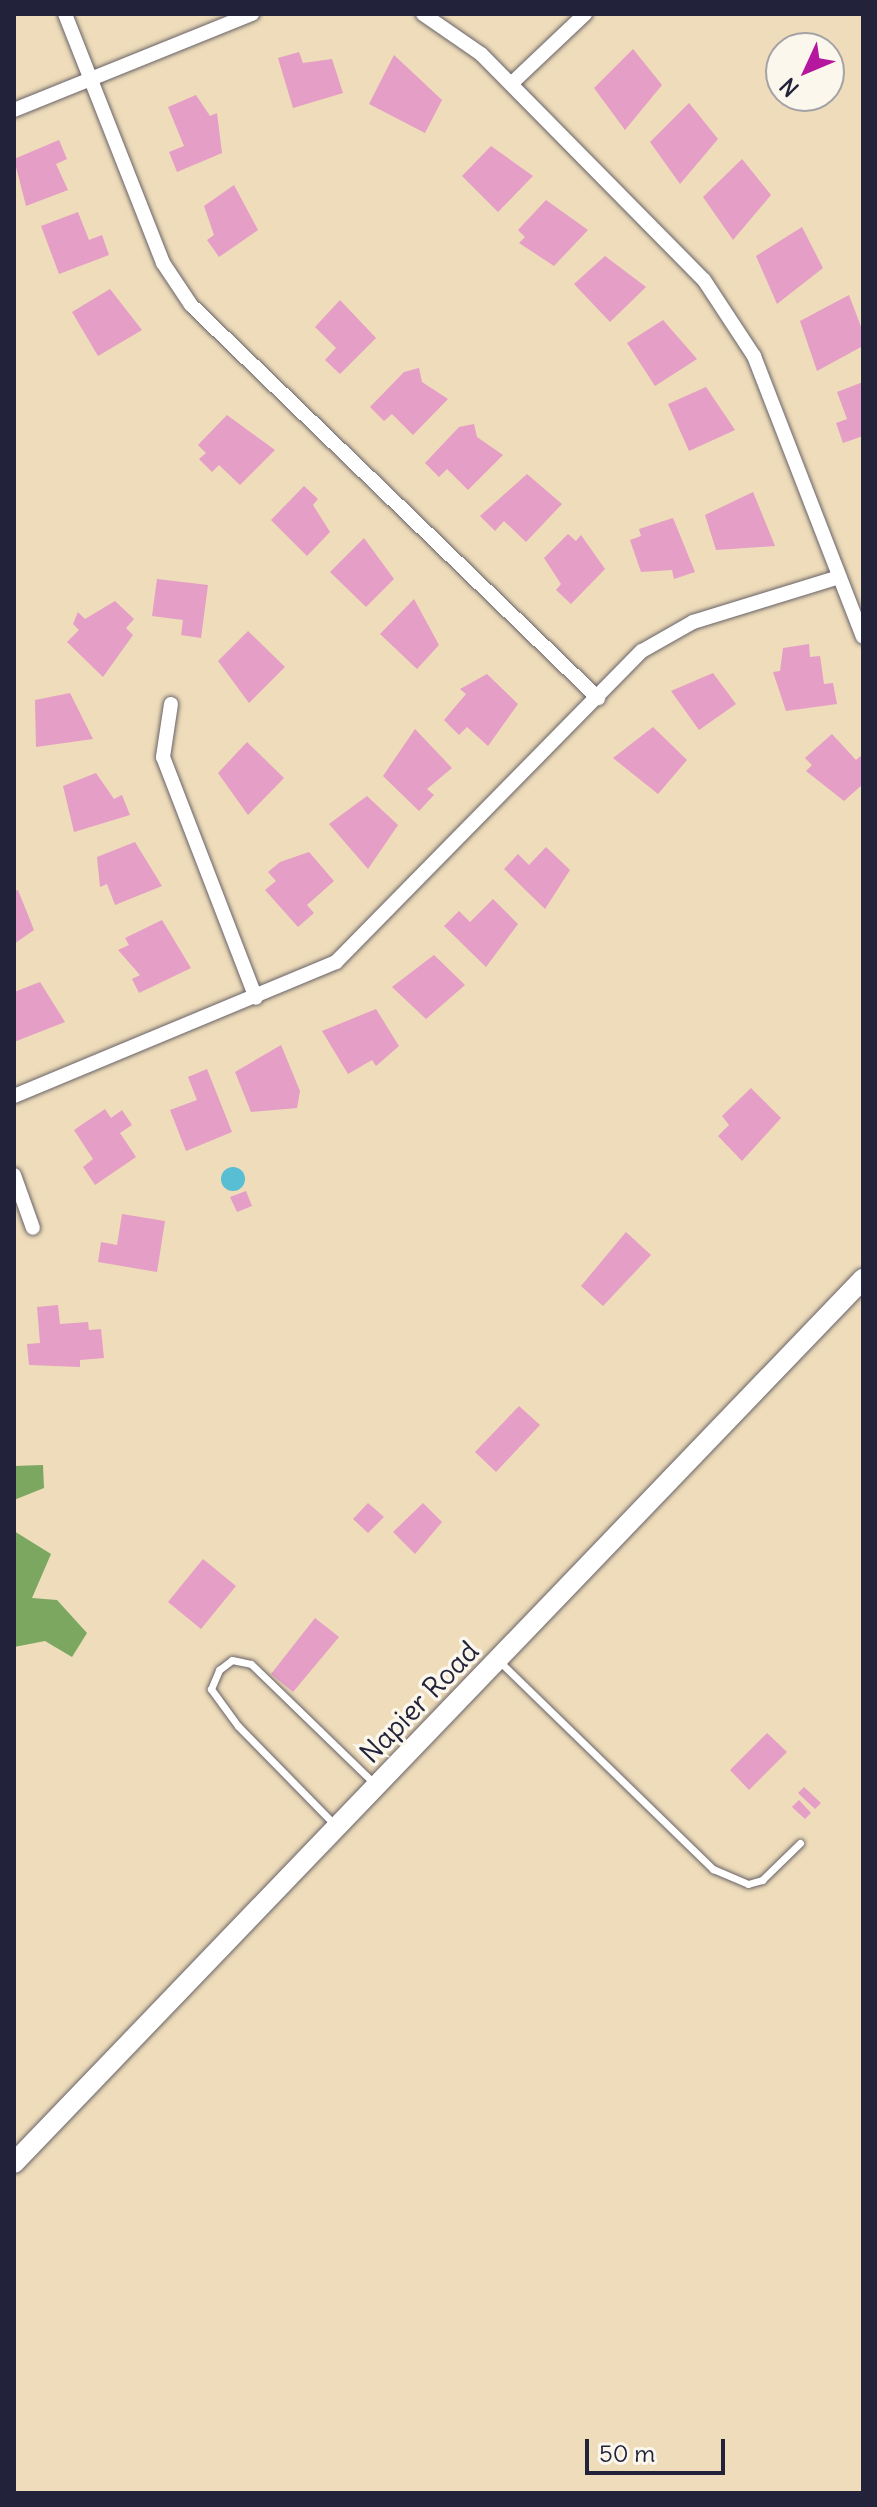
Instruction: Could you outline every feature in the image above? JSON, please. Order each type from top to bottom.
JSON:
[{"type":"street","points":[[65,14],[163,263],[191,305],[598,698]]},
{"type":"street","points":[[14,110],[252,14]]},
{"type":"street","points":[[423,14],[511,84],[704,280],[754,356],[863,637]]},
{"type":"street","points":[[511,84],[585,14]]},
{"type":"street","points":[[14,1096],[312,976],[357,948],[598,698],[669,633],[839,577]]},
{"type":"street","points":[[171,704],[163,757],[256,998]]},
{"type":"street","points":[[14,1175],[33,1228]]},
{"type":"street","name":"Napier Road","points":[[14,2163],[863,1279]]},
{"type":"lane","points":[[337,1827],[238,1726],[211,1689],[219,1670],[232,1660],[251,1664],[377,1786]]},
{"type":"lane","points":[[498,1660],[713,1869],[748,1884],[762,1880],[800,1843]]},
{"type":"green space","points":[[43,1465],[44,1488],[14,1500],[14,1466]]},
{"type":"green space","points":[[14,1531],[51,1554],[32,1598],[57,1600],[87,1633],[72,1657],[45,1641],[14,1647]]},
{"type":"water","points":[[233,1167],[242,1170],[245,1179],[242,1188],[233,1191],[224,1188],[221,1179],[224,1170]]},
{"type":"building","points":[[633,49],[662,85],[625,130],[594,88]]},
{"type":"building","points":[[299,52],[303,63],[332,59],[343,93],[293,108],[278,58]]},
{"type":"building","points":[[394,55],[442,100],[425,133],[369,104]]},
{"type":"building","points":[[196,95],[210,116],[217,113],[222,153],[177,172],[169,152],[184,146],[168,107]]},
{"type":"building","points":[[689,103],[718,139],[680,184],[650,142]]},
{"type":"building","points":[[59,140],[67,159],[56,164],[68,190],[26,206],[14,159]]},
{"type":"building","points":[[491,146],[533,176],[498,212],[462,176]]},
{"type":"building","points":[[742,159],[771,195],[733,240],[703,197]]},
{"type":"building","points":[[234,185],[258,230],[219,257],[207,240],[214,235],[204,206]]},
{"type":"building","points":[[546,200],[588,230],[554,266],[519,243],[525,237],[518,230]]},
{"type":"building","points":[[78,212],[89,240],[102,235],[109,255],[59,274],[41,226]]},
{"type":"building","points":[[802,227],[823,268],[777,304],[756,256]]},
{"type":"building","points":[[605,256],[646,287],[610,322],[574,284]]},
{"type":"building","points":[[110,289],[142,330],[98,356],[72,312]]},
{"type":"building","points":[[849,295],[863,332],[861,347],[817,371],[800,321]]},
{"type":"building","points":[[340,300],[376,338],[340,374],[325,360],[336,348],[315,327]]},
{"type":"building","points":[[663,320],[697,359],[655,386],[627,343]]},
{"type":"building","points":[[419,368],[422,382],[448,399],[413,435],[392,414],[384,421],[370,407],[404,372]]},
{"type":"building","points":[[863,382],[863,436],[843,443],[836,423],[847,419],[837,392]]},
{"type":"building","points":[[706,387],[735,430],[689,451],[668,404]]},
{"type":"building","points":[[227,415],[275,450],[240,485],[219,465],[212,472],[199,459],[206,453],[198,445]]},
{"type":"building","points":[[474,424],[477,437],[503,455],[468,490],[447,469],[439,477],[425,463],[459,427]]},
{"type":"building","points":[[527,474],[562,504],[526,542],[504,521],[495,531],[480,516]]},
{"type":"building","points":[[304,486],[318,499],[313,505],[330,532],[307,556],[271,520]]},
{"type":"building","points":[[753,492],[775,546],[716,550],[705,515]]},
{"type":"building","points":[[673,518],[695,572],[674,579],[672,570],[641,572],[630,540],[641,536],[639,529]]},
{"type":"building","points":[[568,534],[576,541],[581,535],[605,569],[571,604],[556,590],[561,584],[544,558]]},
{"type":"building","points":[[364,538],[394,579],[366,607],[330,572]]},
{"type":"building","points":[[157,579],[208,585],[201,638],[181,635],[183,620],[152,616]]},
{"type":"building","points":[[414,599],[439,645],[417,669],[380,634]]},
{"type":"building","points":[[115,601],[134,619],[126,628],[133,635],[103,677],[67,642],[79,630],[73,624],[78,612],[85,619]]},
{"type":"building","points":[[248,631],[285,667],[249,703],[218,661]]},
{"type":"building","points":[[809,644],[810,657],[820,656],[824,684],[833,683],[837,704],[786,711],[773,672],[780,671],[783,648]]},
{"type":"building","points":[[713,673],[736,704],[699,730],[671,691]]},
{"type":"building","points":[[487,674],[518,704],[488,746],[467,727],[459,735],[444,720],[466,694],[460,689]]},
{"type":"building","points":[[70,693],[93,739],[36,747],[35,700]]},
{"type":"building","points":[[653,727],[687,760],[658,794],[613,758]]},
{"type":"building","points":[[415,729],[452,768],[427,789],[434,795],[419,811],[383,776]]},
{"type":"building","points":[[832,734],[856,760],[863,754],[863,784],[844,801],[806,771],[812,765],[805,758]]},
{"type":"building","points":[[247,742],[284,778],[248,815],[218,773]]},
{"type":"building","points":[[96,773],[114,799],[122,795],[130,815],[74,832],[63,786]]},
{"type":"building","points":[[367,796],[398,825],[368,869],[329,824]]},
{"type":"building","points":[[135,842],[162,886],[115,905],[107,884],[100,887],[97,857]]},
{"type":"building","points":[[546,847],[570,870],[545,909],[504,869],[518,854],[529,865]]},
{"type":"building","points":[[309,852],[334,881],[307,905],[314,913],[298,927],[265,890],[276,881],[268,872],[280,862]]},
{"type":"building","points":[[18,890],[34,930],[14,944],[14,891]]},
{"type":"building","points":[[493,899],[518,924],[486,967],[444,926],[459,911],[470,922]]},
{"type":"building","points":[[162,920],[191,968],[139,993],[132,979],[140,975],[118,950],[129,945],[125,938]]},
{"type":"building","points":[[434,955],[465,985],[426,1019],[392,987]]},
{"type":"building","points":[[40,982],[65,1022],[14,1042],[14,992]]},
{"type":"building","points":[[376,1009],[399,1046],[376,1066],[372,1060],[348,1074],[322,1031]]},
{"type":"building","points":[[281,1045],[300,1091],[297,1108],[251,1112],[235,1072]]},
{"type":"building","points":[[207,1069],[232,1132],[186,1151],[170,1110],[197,1100],[188,1077]]},
{"type":"building","points":[[751,1088],[781,1118],[742,1161],[718,1136],[729,1125],[722,1116]]},
{"type":"building","points":[[105,1109],[111,1118],[122,1110],[132,1125],[120,1133],[136,1157],[95,1185],[83,1167],[93,1159],[74,1130]]},
{"type":"building","points":[[246,1191],[252,1206],[237,1212],[230,1197]]},
{"type":"building","points":[[122,1214],[165,1221],[157,1272],[98,1262],[101,1242],[117,1245]]},
{"type":"building","points":[[626,1232],[651,1255],[603,1306],[581,1286]]},
{"type":"building","points":[[58,1305],[60,1324],[88,1322],[89,1330],[101,1329],[104,1358],[80,1360],[80,1367],[29,1365],[27,1344],[40,1343],[37,1307]]},
{"type":"building","points":[[519,1406],[540,1425],[496,1472],[475,1452]]},
{"type":"building","points":[[368,1503],[384,1517],[368,1533],[353,1519]]},
{"type":"building","points":[[423,1503],[442,1522],[415,1554],[393,1532]]},
{"type":"building","points":[[203,1559],[236,1586],[201,1629],[168,1602]]},
{"type":"building","points":[[315,1618],[339,1637],[293,1692],[271,1674]]},
{"type":"building","points":[[767,1733],[787,1752],[749,1790],[730,1770]]},
{"type":"building","points":[[804,1787],[821,1803],[815,1809],[798,1793]]},
{"type":"building","points":[[799,1800],[811,1813],[805,1819],[792,1807]]}]
